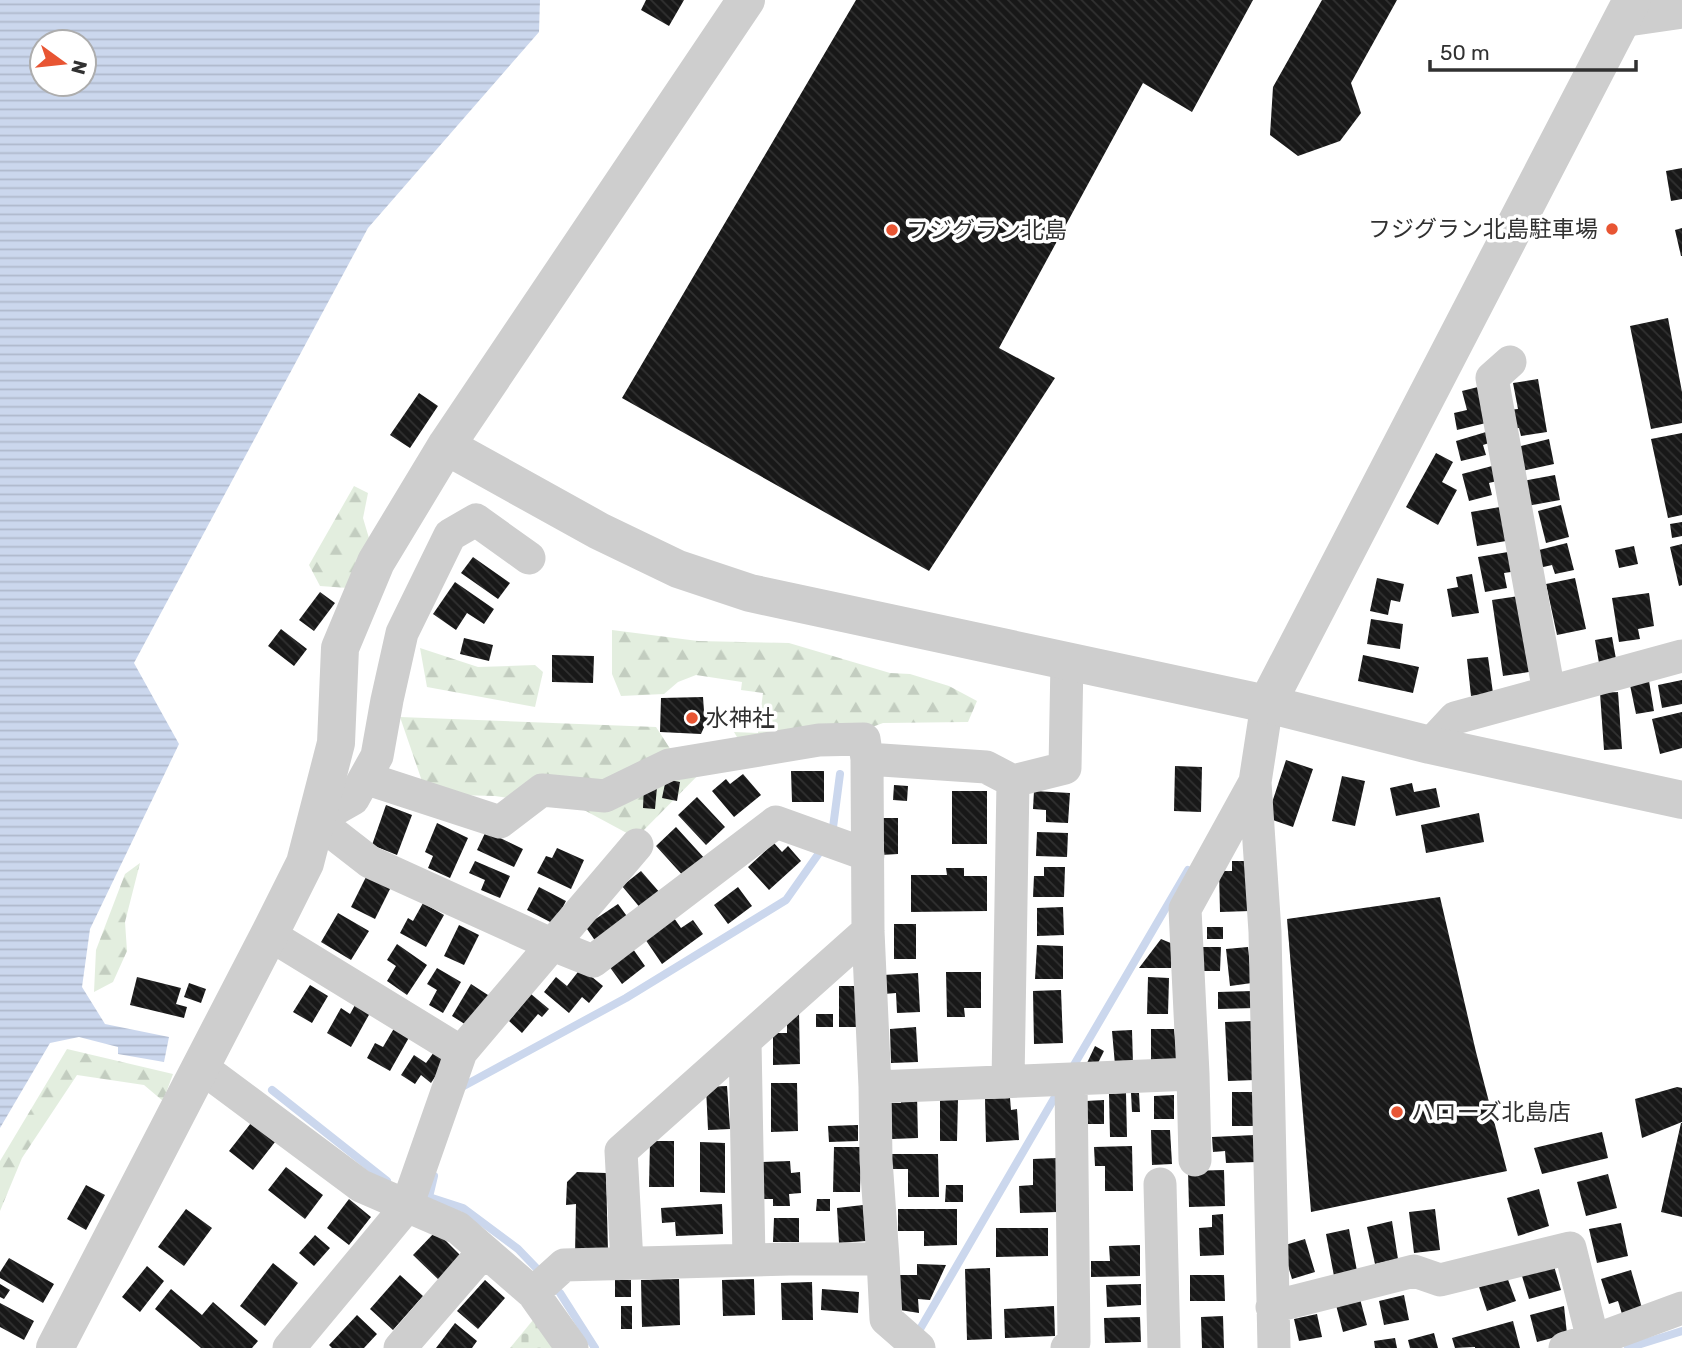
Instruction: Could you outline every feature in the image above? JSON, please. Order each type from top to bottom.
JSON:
[{"type":"street","points":[[55,1348],[305,863],[336,743],[340,648],[376,562],[446,446],[746,0]]},
{"type":"street","points":[[1274,1348],[1265,932],[1255,782],[1268,704],[1626,10],[1682,12]]},
{"type":"street","points":[[1510,362],[1492,379],[1549,692]]},
{"type":"street","points":[[446,446],[599,531],[678,569],[750,593],[1268,704],[1430,746],[1682,800]]},
{"type":"street","points":[[316,820],[354,799],[377,756],[402,632],[450,535],[476,520],[529,558]]},
{"type":"street","points":[[1430,746],[1455,718],[1682,656]]},
{"type":"street","points":[[867,759],[986,766],[1013,781],[1065,768],[1067,660]]},
{"type":"street","points":[[365,778],[500,822],[542,789],[605,796],[669,765],[820,740],[864,739],[867,759],[876,1160],[886,1319],[919,1348]]},
{"type":"street","points":[[1008,1082],[1013,781]]},
{"type":"street","points":[[1195,1160],[1185,909],[1255,782]]},
{"type":"street","points":[[316,820],[370,862],[593,961],[776,822],[868,855]]},
{"type":"street","points":[[289,1348],[407,1206],[461,1052],[638,845]]},
{"type":"street","points":[[627,1264],[621,1151],[869,931]]},
{"type":"street","points":[[270,935],[461,1052]]},
{"type":"street","points":[[745,1041],[750,1260]]},
{"type":"street","points":[[201,1067],[361,1186],[458,1228],[533,1293],[572,1348]]},
{"type":"street","points":[[876,1087],[1193,1074]]},
{"type":"street","points":[[1067,1348],[1074,1342],[1071,1079]]},
{"type":"street","points":[[1160,1184],[1164,1348]]},
{"type":"street","points":[[1272,1307],[1414,1271],[1440,1279],[1570,1248],[1579,1344],[1682,1308]]},
{"type":"street","points":[[400,1348],[484,1251]]},
{"type":"street","points":[[533,1293],[564,1265],[883,1259]]},
{"type":"green space","points":[[354,486],[368,493],[363,518],[371,545],[348,588],[320,586],[309,565]]},
{"type":"green space","points":[[612,630],[698,641],[789,643],[890,673],[910,674],[949,686],[977,701],[968,722],[883,723],[864,730],[740,742],[734,732],[758,733],[763,693],[741,690],[742,682],[696,675],[678,682],[664,694],[621,696],[612,674]]},
{"type":"green space","points":[[420,648],[478,667],[535,665],[543,672],[535,707],[427,687]]},
{"type":"green space","points":[[400,717],[656,727],[671,750],[716,757],[636,838],[584,810],[495,796],[457,795],[424,787]]},
{"type":"green space","points":[[140,863],[125,922],[127,951],[113,982],[94,992],[96,950],[125,874]]},
{"type":"green space","points":[[67,1049],[173,1074],[163,1101],[144,1085],[77,1075],[22,1158],[0,1211],[0,1161]]},
{"type":"green space","points":[[533,1320],[557,1348],[510,1348]]},
{"type":"water","points":[[0,0],[540,0],[539,32],[368,228],[134,663],[179,744],[90,929],[82,987],[105,1024],[169,1037],[164,1062],[118,1054],[118,1047],[79,1037],[50,1043],[0,1128]]},
{"type":"building","points":[[646,0],[684,0],[669,26],[641,10]]},
{"type":"building","name":"フジグラン北島","points":[[856,0],[1253,0],[1192,112],[1143,83],[999,348],[1055,378],[929,571],[622,398]]},
{"type":"building","points":[[1322,0],[1397,0],[1351,83],[1361,113],[1340,141],[1298,156],[1270,135],[1273,87]]},
{"type":"building","points":[[1682,168],[1682,199],[1671,201],[1666,171]]},
{"type":"building","points":[[1682,228],[1682,256],[1681,256],[1675,230]]},
{"type":"building","points":[[1668,318],[1682,392],[1682,423],[1651,429],[1630,326]]},
{"type":"building","points":[[1538,379],[1547,432],[1521,436],[1519,428],[1511,429],[1508,410],[1518,409],[1513,383]]},
{"type":"building","points":[[1478,387],[1486,423],[1457,430],[1454,413],[1467,410],[1462,391]]},
{"type":"building","points":[[419,393],[438,406],[410,448],[390,435]]},
{"type":"building","points":[[1486,432],[1489,443],[1483,445],[1486,455],[1461,461],[1456,441]]},
{"type":"building","points":[[1682,433],[1682,515],[1668,518],[1651,439]]},
{"type":"building","points":[[1549,439],[1554,464],[1522,471],[1517,447]]},
{"type":"building","points":[[1436,453],[1453,462],[1442,482],[1457,490],[1438,525],[1406,507]]},
{"type":"building","points":[[1492,466],[1497,481],[1489,483],[1492,495],[1469,501],[1462,474]]},
{"type":"building","points":[[1555,475],[1560,500],[1527,506],[1522,481]]},
{"type":"building","points":[[1561,505],[1569,537],[1546,543],[1538,511]]},
{"type":"building","points":[[1500,507],[1506,541],[1477,546],[1471,512]]},
{"type":"building","points":[[1682,522],[1682,536],[1672,538],[1670,524]]},
{"type":"building","points":[[1567,543],[1574,570],[1555,574],[1552,565],[1539,568],[1535,551]]},
{"type":"building","points":[[1682,544],[1682,585],[1679,586],[1670,547]]},
{"type":"building","points":[[1634,546],[1638,564],[1619,568],[1615,550]]},
{"type":"building","points":[[1508,552],[1511,572],[1504,573],[1507,588],[1485,592],[1478,557]]},
{"type":"building","points":[[473,557],[510,583],[498,599],[461,573]]},
{"type":"building","points":[[1472,574],[1479,613],[1452,617],[1447,589],[1458,587],[1456,577]]},
{"type":"building","points":[[1377,578],[1404,584],[1400,602],[1391,600],[1388,615],[1370,611]]},
{"type":"building","points":[[1575,578],[1586,629],[1557,635],[1546,584]]},
{"type":"building","points":[[455,582],[494,609],[484,624],[467,613],[456,630],[433,614]]},
{"type":"building","points":[[320,592],[335,603],[314,631],[299,620]]},
{"type":"building","points":[[1649,593],[1654,626],[1638,629],[1640,639],[1619,642],[1612,598]]},
{"type":"building","points":[[1519,596],[1535,671],[1503,676],[1492,600]]},
{"type":"building","points":[[1371,619],[1403,624],[1400,649],[1367,644]]},
{"type":"building","points":[[281,629],[307,649],[294,666],[268,646]]},
{"type":"building","points":[[1612,637],[1616,659],[1599,663],[1595,640]]},
{"type":"building","points":[[464,638],[493,645],[489,661],[460,654]]},
{"type":"building","points":[[552,655],[594,656],[593,683],[552,682]]},
{"type":"building","points":[[1363,655],[1419,667],[1413,693],[1358,681]]},
{"type":"building","points":[[1488,657],[1493,693],[1471,696],[1467,659]]},
{"type":"building","points":[[1682,680],[1682,704],[1662,708],[1658,685]]},
{"type":"building","points":[[1649,681],[1654,711],[1636,714],[1630,685]]},
{"type":"building","points":[[1618,692],[1622,749],[1604,750],[1600,693]]},
{"type":"building","name":"水神社","points":[[703,697],[704,711],[725,710],[721,727],[705,725],[701,734],[660,732],[661,698]]},
{"type":"building","points":[[1682,712],[1682,748],[1660,754],[1652,719]]},
{"type":"building","points":[[1286,760],[1313,769],[1293,827],[1267,818]]},
{"type":"building","points":[[1175,766],[1202,767],[1201,812],[1174,811]]},
{"type":"building","points":[[791,771],[824,771],[824,802],[792,802]]},
{"type":"building","points":[[743,774],[761,795],[734,817],[712,791],[726,779],[730,784]]},
{"type":"building","points":[[1342,776],[1365,781],[1355,826],[1332,821]]},
{"type":"building","points":[[666,779],[680,782],[677,801],[662,798]]},
{"type":"building","points":[[1412,783],[1414,792],[1436,788],[1440,807],[1396,816],[1390,788]]},
{"type":"building","points":[[644,785],[657,787],[655,809],[643,808]]},
{"type":"building","points":[[894,785],[908,786],[907,801],[893,800]]},
{"type":"building","points":[[952,791],[987,791],[987,844],[952,844]]},
{"type":"building","points":[[1034,791],[1070,793],[1068,823],[1046,822],[1046,810],[1033,809]]},
{"type":"building","points":[[697,797],[725,827],[706,845],[678,815]]},
{"type":"building","points":[[386,805],[412,815],[397,855],[372,845]]},
{"type":"building","points":[[1479,813],[1484,842],[1426,853],[1421,825]]},
{"type":"building","points":[[880,818],[898,818],[898,854],[881,855]]},
{"type":"building","points":[[437,823],[468,838],[450,878],[428,868],[433,856],[425,852]]},
{"type":"building","points":[[676,827],[706,860],[686,879],[656,846]]},
{"type":"building","points":[[486,831],[523,849],[514,867],[477,850]]},
{"type":"building","points":[[1037,832],[1068,833],[1067,857],[1036,856]]},
{"type":"building","points":[[774,843],[782,852],[788,846],[801,861],[769,890],[748,867]]},
{"type":"building","points":[[557,848],[584,860],[571,889],[537,873],[546,856],[552,858]]},
{"type":"building","points":[[475,861],[510,876],[500,898],[481,890],[485,880],[469,873]]},
{"type":"building","points":[[1232,861],[1249,861],[1250,911],[1220,912],[1219,871],[1232,871]]},
{"type":"building","points":[[1044,867],[1065,867],[1064,897],[1033,897],[1034,876],[1044,876]]},
{"type":"building","points":[[946,868],[964,868],[964,876],[987,876],[987,911],[911,912],[911,875],[947,875]]},
{"type":"building","points":[[641,871],[661,894],[642,910],[622,886]]},
{"type":"building","points":[[367,875],[391,887],[375,919],[351,907]]},
{"type":"building","points":[[539,887],[566,901],[554,924],[527,910]]},
{"type":"building","points":[[738,887],[752,906],[728,924],[714,905]]},
{"type":"building","name":"ハローズ北島店","points":[[1440,897],[1507,1171],[1311,1212],[1287,919]]},
{"type":"building","points":[[423,903],[444,915],[426,947],[400,933],[408,918],[413,921]]},
{"type":"building","points":[[618,904],[629,919],[596,942],[585,926]]},
{"type":"building","points":[[1063,907],[1064,935],[1037,936],[1037,908]]},
{"type":"building","points":[[338,913],[369,931],[351,960],[321,942]]},
{"type":"building","points":[[674,918],[681,928],[693,920],[703,934],[662,964],[645,939]]},
{"type":"building","points":[[894,924],[916,924],[916,959],[894,959]]},
{"type":"building","points":[[459,925],[479,935],[464,965],[444,956]]},
{"type":"building","points":[[1207,927],[1223,927],[1223,939],[1207,939]]},
{"type":"building","points":[[1161,939],[1173,944],[1171,968],[1139,968]]},
{"type":"building","points":[[397,944],[427,965],[407,995],[387,981],[396,966],[387,960]]},
{"type":"building","points":[[1037,945],[1063,946],[1063,979],[1035,979]]},
{"type":"building","points":[[1203,947],[1221,947],[1220,971],[1203,971]]},
{"type":"building","points":[[1248,947],[1252,983],[1230,986],[1226,949]]},
{"type":"building","points":[[633,949],[645,966],[622,984],[609,966]]},
{"type":"building","points":[[437,968],[461,982],[443,1013],[429,1005],[437,990],[427,984]]},
{"type":"building","points":[[581,968],[603,986],[589,1003],[582,997],[569,1013],[544,992],[556,977],[567,986]]},
{"type":"building","points":[[946,972],[981,972],[981,1008],[964,1008],[965,1017],[947,1017]]},
{"type":"building","points":[[918,973],[920,1012],[897,1013],[896,993],[884,994],[883,975]]},
{"type":"building","points":[[137,977],[181,988],[176,1004],[187,1007],[184,1018],[130,1005]]},
{"type":"building","points":[[1148,977],[1169,978],[1168,1014],[1147,1014]]},
{"type":"building","points":[[189,983],[206,989],[201,1003],[184,997]]},
{"type":"building","points":[[471,984],[491,997],[471,1028],[452,1016]]},
{"type":"building","points":[[310,985],[328,996],[312,1023],[293,1012]]},
{"type":"building","points":[[839,986],[858,986],[858,1027],[839,1027]]},
{"type":"building","points":[[1061,990],[1063,1043],[1034,1044],[1033,991]]},
{"type":"building","points":[[1253,991],[1255,1008],[1218,1009],[1218,992]]},
{"type":"building","points":[[531,994],[549,1009],[542,1017],[538,1014],[522,1033],[509,1021]]},
{"type":"building","points":[[355,1005],[370,1013],[351,1047],[327,1033],[341,1008],[350,1014]]},
{"type":"building","points":[[787,1011],[799,1012],[800,1064],[773,1065],[773,1033],[787,1033]]},
{"type":"building","points":[[816,1014],[833,1014],[833,1027],[816,1027]]},
{"type":"building","points":[[1252,1021],[1255,1080],[1228,1081],[1225,1022]]},
{"type":"building","points":[[396,1025],[411,1034],[390,1071],[367,1058],[375,1043],[383,1047]]},
{"type":"building","points":[[916,1027],[918,1062],[891,1063],[890,1029]]},
{"type":"building","points":[[1151,1029],[1174,1029],[1178,1064],[1151,1064]]},
{"type":"building","points":[[1132,1030],[1133,1064],[1115,1065],[1112,1031]]},
{"type":"building","points":[[1095,1046],[1104,1051],[1096,1067],[1087,1063]]},
{"type":"building","points":[[434,1052],[446,1060],[431,1083],[421,1075],[415,1084],[401,1075],[414,1055],[426,1063]]},
{"type":"building","points":[[771,1083],[797,1083],[798,1131],[771,1132]]},
{"type":"building","points":[[727,1086],[730,1129],[708,1130],[706,1087]]},
{"type":"building","points":[[1677,1087],[1682,1088],[1682,1122],[1642,1138],[1635,1099]]},
{"type":"building","points":[[1232,1092],[1255,1092],[1255,1126],[1232,1126]]},
{"type":"building","points":[[1126,1093],[1127,1137],[1110,1137],[1109,1094]]},
{"type":"building","points":[[1131,1093],[1139,1093],[1140,1112],[1132,1112]]},
{"type":"building","points":[[901,1095],[917,1095],[918,1138],[892,1139],[891,1103],[901,1103]]},
{"type":"building","points":[[1174,1095],[1174,1119],[1154,1119],[1154,1096]]},
{"type":"building","points":[[1010,1098],[1011,1110],[1017,1109],[1019,1140],[986,1142],[985,1099]]},
{"type":"building","points":[[940,1099],[958,1099],[957,1141],[940,1141]]},
{"type":"building","points":[[1104,1100],[1104,1124],[1085,1124],[1086,1101]]},
{"type":"building","points":[[251,1123],[275,1142],[253,1170],[229,1151]]},
{"type":"building","points":[[1682,1123],[1682,1217],[1661,1212]]},
{"type":"building","points":[[858,1125],[858,1141],[829,1142],[828,1126]]},
{"type":"building","points":[[1151,1130],[1170,1130],[1172,1164],[1152,1165]]},
{"type":"building","points":[[1602,1132],[1608,1158],[1542,1174],[1534,1148]]},
{"type":"building","points":[[1255,1135],[1257,1162],[1226,1163],[1225,1151],[1213,1152],[1212,1137]]},
{"type":"building","points":[[650,1141],[674,1141],[674,1187],[649,1187]]},
{"type":"building","points":[[700,1142],[725,1143],[725,1193],[700,1192]]},
{"type":"building","points":[[1132,1146],[1133,1191],[1105,1191],[1105,1166],[1095,1166],[1094,1147]]},
{"type":"building","points":[[834,1147],[861,1147],[860,1192],[833,1192]]},
{"type":"building","points":[[892,1154],[938,1154],[939,1197],[908,1197],[908,1169],[891,1169]]},
{"type":"building","points":[[1057,1158],[1058,1212],[1020,1213],[1019,1186],[1033,1185],[1033,1159]]},
{"type":"building","points":[[790,1161],[791,1173],[800,1172],[801,1193],[789,1194],[790,1206],[773,1206],[773,1199],[763,1199],[762,1162]]},
{"type":"building","points":[[286,1167],[323,1195],[305,1219],[268,1190]]},
{"type":"building","points":[[1224,1170],[1225,1206],[1189,1207],[1188,1171]]},
{"type":"building","points":[[577,1172],[606,1173],[608,1252],[575,1254],[576,1204],[566,1205],[567,1182]]},
{"type":"building","points":[[1608,1174],[1617,1208],[1586,1216],[1577,1182]]},
{"type":"building","points":[[86,1185],[105,1195],[86,1230],[67,1219]]},
{"type":"building","points":[[946,1185],[963,1185],[963,1202],[945,1202]]},
{"type":"building","points":[[1539,1189],[1549,1226],[1518,1236],[1507,1198]]},
{"type":"building","points":[[349,1199],[371,1217],[349,1245],[327,1228]]},
{"type":"building","points":[[817,1199],[830,1199],[830,1211],[816,1211]]},
{"type":"building","points":[[722,1204],[723,1234],[676,1236],[675,1222],[662,1223],[661,1208]]},
{"type":"building","points":[[863,1205],[866,1241],[839,1243],[837,1208]]},
{"type":"building","points":[[186,1209],[212,1228],[184,1266],[158,1247]]},
{"type":"building","points":[[898,1209],[957,1209],[957,1245],[924,1246],[924,1231],[898,1231]]},
{"type":"building","points":[[1435,1209],[1440,1250],[1414,1253],[1409,1212]]},
{"type":"building","points":[[1223,1214],[1224,1255],[1200,1256],[1199,1228],[1212,1227],[1212,1215]]},
{"type":"building","points":[[774,1218],[799,1218],[799,1242],[773,1242]]},
{"type":"building","points":[[1392,1221],[1398,1259],[1375,1264],[1367,1227]]},
{"type":"building","points":[[1621,1223],[1628,1256],[1597,1263],[1589,1229]]},
{"type":"building","points":[[996,1228],[1048,1228],[1048,1256],[996,1257]]},
{"type":"building","points":[[1349,1229],[1357,1271],[1334,1276],[1326,1234]]},
{"type":"building","points":[[436,1231],[462,1257],[439,1280],[413,1255]]},
{"type":"building","points":[[315,1235],[330,1248],[314,1266],[299,1253]]},
{"type":"building","points":[[1305,1239],[1315,1272],[1292,1279],[1282,1246]]},
{"type":"building","points":[[1140,1245],[1140,1276],[1091,1277],[1091,1261],[1110,1261],[1109,1246]]},
{"type":"building","points":[[9,1258],[54,1284],[43,1303],[0,1278],[0,1272]]},
{"type":"building","points":[[273,1263],[298,1283],[265,1326],[240,1306]]},
{"type":"building","points":[[917,1264],[946,1265],[930,1300],[918,1299],[919,1313],[900,1310],[898,1275],[917,1275]]},
{"type":"building","points":[[147,1266],[164,1281],[140,1312],[122,1297]]},
{"type":"building","points":[[1554,1266],[1561,1290],[1529,1299],[1522,1276]]},
{"type":"building","points":[[990,1268],[992,1339],[967,1340],[965,1269]]},
{"type":"building","points":[[1631,1270],[1642,1308],[1622,1314],[1618,1301],[1609,1304],[1601,1279]]},
{"type":"building","points":[[400,1275],[423,1296],[393,1330],[370,1309]]},
{"type":"building","points":[[1190,1275],[1224,1275],[1225,1301],[1190,1301]]},
{"type":"building","points":[[1507,1277],[1516,1301],[1487,1311],[1479,1287]]},
{"type":"building","points":[[679,1279],[680,1325],[642,1327],[641,1280]]},
{"type":"building","points":[[754,1279],[755,1315],[723,1316],[722,1280]]},
{"type":"building","points":[[485,1280],[505,1298],[478,1329],[457,1311]]},
{"type":"building","points":[[615,1280],[631,1280],[631,1297],[615,1297]]},
{"type":"building","points":[[812,1282],[813,1320],[782,1320],[781,1283]]},
{"type":"building","points":[[0,1284],[10,1290],[4,1299],[0,1297]]},
{"type":"building","points":[[1141,1284],[1141,1305],[1107,1307],[1106,1285]]},
{"type":"building","points":[[171,1289],[202,1315],[213,1302],[258,1341],[252,1348],[201,1348],[155,1309]]},
{"type":"building","points":[[822,1289],[859,1292],[858,1313],[821,1310]]},
{"type":"building","points":[[1404,1295],[1409,1320],[1384,1325],[1379,1301]]},
{"type":"building","points":[[1360,1299],[1367,1325],[1343,1332],[1336,1305]]},
{"type":"building","points":[[0,1303],[34,1321],[24,1340],[0,1327]]},
{"type":"building","points":[[621,1306],[632,1306],[632,1329],[621,1329]]},
{"type":"building","points":[[1054,1306],[1055,1336],[1005,1338],[1004,1309]]},
{"type":"building","points":[[1564,1306],[1567,1334],[1537,1342],[1530,1315]]},
{"type":"building","points":[[1317,1314],[1322,1337],[1299,1341],[1294,1319]]},
{"type":"building","points":[[357,1315],[377,1334],[364,1348],[332,1348],[329,1345]]},
{"type":"building","points":[[1223,1316],[1224,1348],[1202,1348],[1201,1317]]},
{"type":"building","points":[[1140,1317],[1141,1342],[1105,1343],[1104,1318]]},
{"type":"building","points":[[1513,1321],[1520,1348],[1455,1348],[1452,1338]]},
{"type":"building","points":[[455,1323],[477,1341],[472,1348],[436,1348]]},
{"type":"building","points":[[1434,1333],[1438,1348],[1410,1348],[1408,1340]]},
{"type":"building","points":[[1395,1338],[1397,1348],[1375,1348],[1374,1341]]},
{"type":"waterway","points":[[832,835],[840,774]]},
{"type":"waterway","points":[[460,1088],[626,998],[786,900],[824,846]]},
{"type":"waterway","points":[[1071,1070],[1188,870]]},
{"type":"waterway","points":[[272,1090],[387,1181]]},
{"type":"waterway","points":[[916,1336],[1059,1090]]},
{"type":"waterway","points":[[434,1176],[429,1197],[463,1208],[518,1249],[543,1275]]},
{"type":"waterway","points":[[551,1284],[560,1293],[595,1348]]},
{"type":"waterway","points":[[1628,1348],[1682,1331]]},
{"type":"place","name":"フジグラン北島駐車場","points":[[1612,229]]},
{"type":"place","name":"フジグラン北島","points":[[892,230]]},
{"type":"place","name":"水神社","points":[[692,718]]},
{"type":"place","name":"ハローズ北島店","points":[[1397,1112]]}]
